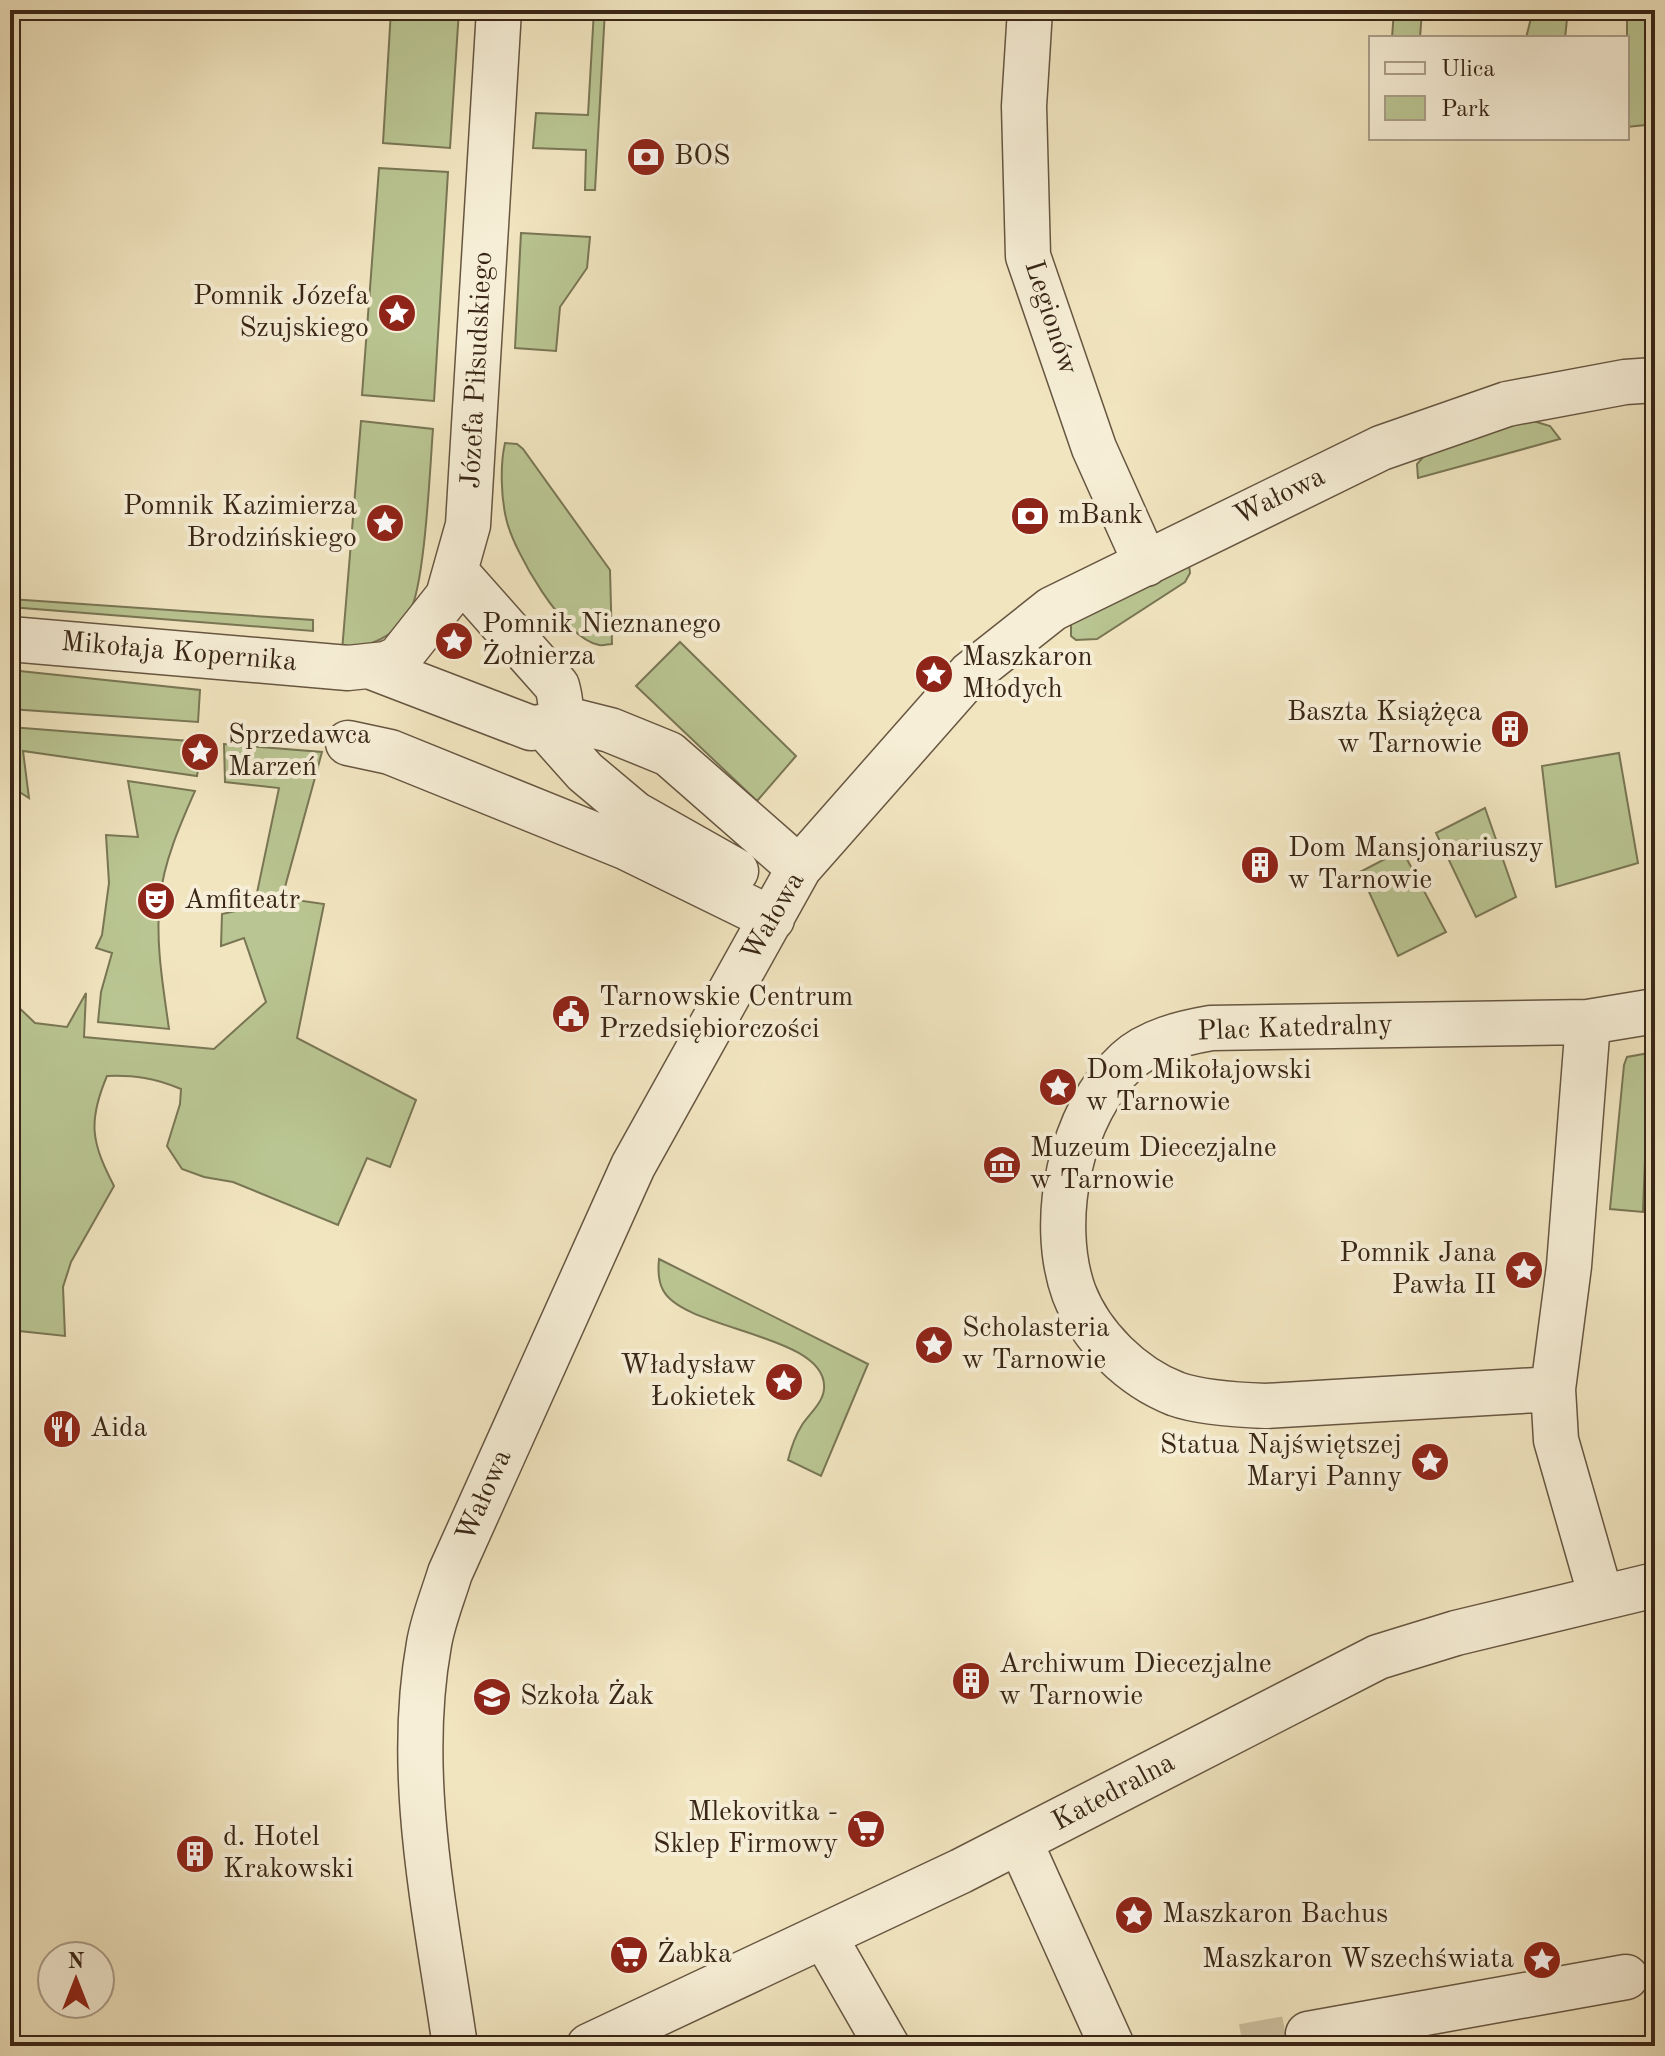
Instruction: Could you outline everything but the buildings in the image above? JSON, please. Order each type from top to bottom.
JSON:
[{"type":"street","name":"Józefa Piłsudskiego","points":[[358,667],[386,664],[399,658],[448,596],[470,510],[499,10]]},
{"type":"street","name":"Legionów","points":[[1030,10],[1024,106],[1028,256],[1094,448],[1146,564]]},
{"type":"street","name":"Wałowa","points":[[455,2046],[425,1825],[420,1765],[421,1700],[429,1640],[450,1573],[633,1166],[785,895],[970,674],[1052,609],[1381,448],[1507,404],[1625,382],[1655,380]]},
{"type":"street","points":[[456,572],[557,686],[562,706],[552,722]]},
{"type":"street","name":"Mikołaja Kopernika","points":[[10,639],[358,667]]},
{"type":"street","points":[[358,667],[531,728],[552,722],[610,730],[669,754],[785,895]]},
{"type":"street","points":[[552,722],[585,772],[635,814],[785,895]]},
{"type":"street","points":[[348,743],[390,752],[625,847],[785,895]]},
{"type":"street","name":"Plac Katedralny","points":[[1553,1389],[1266,1406],[1238,1405],[1177,1394],[1140,1374],[1112,1352],[1094,1329],[1074,1294],[1063,1222],[1069,1164],[1083,1125],[1105,1087],[1127,1060],[1182,1033],[1211,1028],[1588,1022],[1655,1011]]},
{"type":"street","points":[[1588,1022],[1569,1266],[1553,1389],[1556,1440],[1601,1597]]},
{"type":"street","name":"Katedralna","points":[[589,2046],[1020,1842],[1378,1657],[1456,1633],[1655,1585]]},
{"type":"street","points":[[1020,1842],[1114,2043]]},
{"type":"street","points":[[824,1936],[887,2046]]},
{"type":"street","points":[[1308,2034],[1626,1977]]},
{"type":"green space","points":[[391,10],[459,10],[450,148],[383,143]]},
{"type":"green space","points":[[594,10],[605,10],[595,190],[585,190],[586,150],[533,148],[536,113],[588,115]]},
{"type":"green space","points":[[1394,10],[1422,10],[1420,36],[1392,36]]},
{"type":"green space","points":[[1533,10],[1568,10],[1565,36],[1526,36]]},
{"type":"green space","points":[[1627,10],[1655,10],[1655,124],[1629,127]]},
{"type":"green space","points":[[379,168],[448,172],[434,401],[362,395]]},
{"type":"green space","points":[[521,233],[590,237],[587,268],[560,307],[556,351],[515,348]]},
{"type":"green space","points":[[1530,420],[1550,426],[1560,439],[1418,478],[1417,464],[1433,446]]},
{"type":"green space","points":[[361,421],[433,429],[428,497],[419,579],[409,613],[380,640],[342,651]]},
{"type":"green space","points":[[505,443],[517,444],[523,449],[610,570],[612,644],[599,645],[585,639],[571,627],[529,571],[511,533],[504,509],[502,471]]},
{"type":"green space","points":[[1189,565],[1190,573],[1185,582],[1097,639],[1076,640],[1071,636],[1071,623]]},
{"type":"green space","points":[[10,599],[313,620],[313,631],[10,607]]},
{"type":"green space","points":[[680,642],[796,756],[757,801],[636,686]]},
{"type":"green space","points":[[10,670],[200,690],[198,722],[10,709]]},
{"type":"green space","points":[[10,727],[202,742],[197,776],[23,751],[29,798],[10,786]]},
{"type":"green space","points":[[224,744],[322,752],[282,898],[324,904],[297,1038],[416,1100],[390,1167],[367,1158],[338,1225],[233,1182],[182,1169],[167,1146],[180,1104],[181,1089],[144,1078],[107,1076],[97,1107],[95,1132],[101,1157],[114,1186],[71,1262],[63,1287],[65,1336],[10,1330],[10,999],[35,1023],[67,1027],[86,993],[84,1037],[214,1049],[266,1002],[244,938],[221,946],[222,914],[254,907],[279,788],[225,782]]},
{"type":"green space","points":[[1619,753],[1638,863],[1556,887],[1542,766]]},
{"type":"green space","points":[[128,781],[195,791],[169,857],[160,898],[159,947],[169,1029],[98,1022],[101,992],[112,953],[96,948],[102,935],[109,883],[106,835],[138,837]]},
{"type":"green space","points":[[1485,808],[1516,897],[1476,917],[1436,833]]},
{"type":"green space","points":[[1402,850],[1446,932],[1398,956],[1360,872]]},
{"type":"green space","points":[[1649,1053],[1643,1212],[1610,1209],[1624,1065],[1627,1057]]},
{"type":"green space","points":[[659,1259],[868,1364],[821,1476],[788,1460],[800,1429],[823,1394],[819,1371],[804,1356],[781,1344],[698,1315],[676,1304],[661,1286]]},
{"type":"tunnel","points":[[1243,2046],[1308,2034]]},
{"type":"place","name":"BOS","points":[[646,157]]},
{"type":"place","name":"Pomnik Józefa Szujskiego","points":[[397,313]]},
{"type":"place","name":"mBank","points":[[1030,516]]},
{"type":"place","name":"Pomnik Kazimierza Brodzińskiego","points":[[385,523]]},
{"type":"place","name":"Pomnik Nieznanego Żołnierza","points":[[454,641]]},
{"type":"place","name":"Maszkaron Młodych","points":[[934,674]]},
{"type":"place","name":"Baszta Książęca w Tarnowie","points":[[1510,729]]},
{"type":"place","name":"Sprzedawca Marzeń","points":[[200,752]]},
{"type":"place","name":"Dom Mansjonariuszy w Tarnowie","points":[[1260,865]]},
{"type":"place","name":"Amfiteatr","points":[[156,901]]},
{"type":"place","name":"Tarnowskie Centrum Przedsiębiorczości","points":[[571,1014]]},
{"type":"place","name":"Dom Mikołajowski w Tarnowie","points":[[1058,1087]]},
{"type":"place","name":"Muzeum Diecezjalne w Tarnowie","points":[[1002,1165]]},
{"type":"place","name":"Pomnik Jana Pawła II","points":[[1524,1270]]},
{"type":"place","name":"Scholasteria w Tarnowie","points":[[934,1345]]},
{"type":"place","name":"Władysław Łokietek","points":[[784,1382]]},
{"type":"place","name":"Aida","points":[[62,1429]]},
{"type":"place","name":"Statua Najświętszej Maryi Panny","points":[[1430,1462]]},
{"type":"place","name":"Archiwum Diecezjalne w Tarnowie","points":[[971,1681]]},
{"type":"place","name":"Szkoła Żak","points":[[492,1697]]},
{"type":"place","name":"Mlekovitka - Sklep Firmowy","points":[[866,1829]]},
{"type":"place","name":"d. Hotel Krakowski","points":[[195,1854]]},
{"type":"place","name":"Maszkaron Bachus","points":[[1134,1915]]},
{"type":"place","name":"Żabka","points":[[629,1955]]},
{"type":"place","name":"Maszkaron Wszechświata","points":[[1542,1960]]}]
